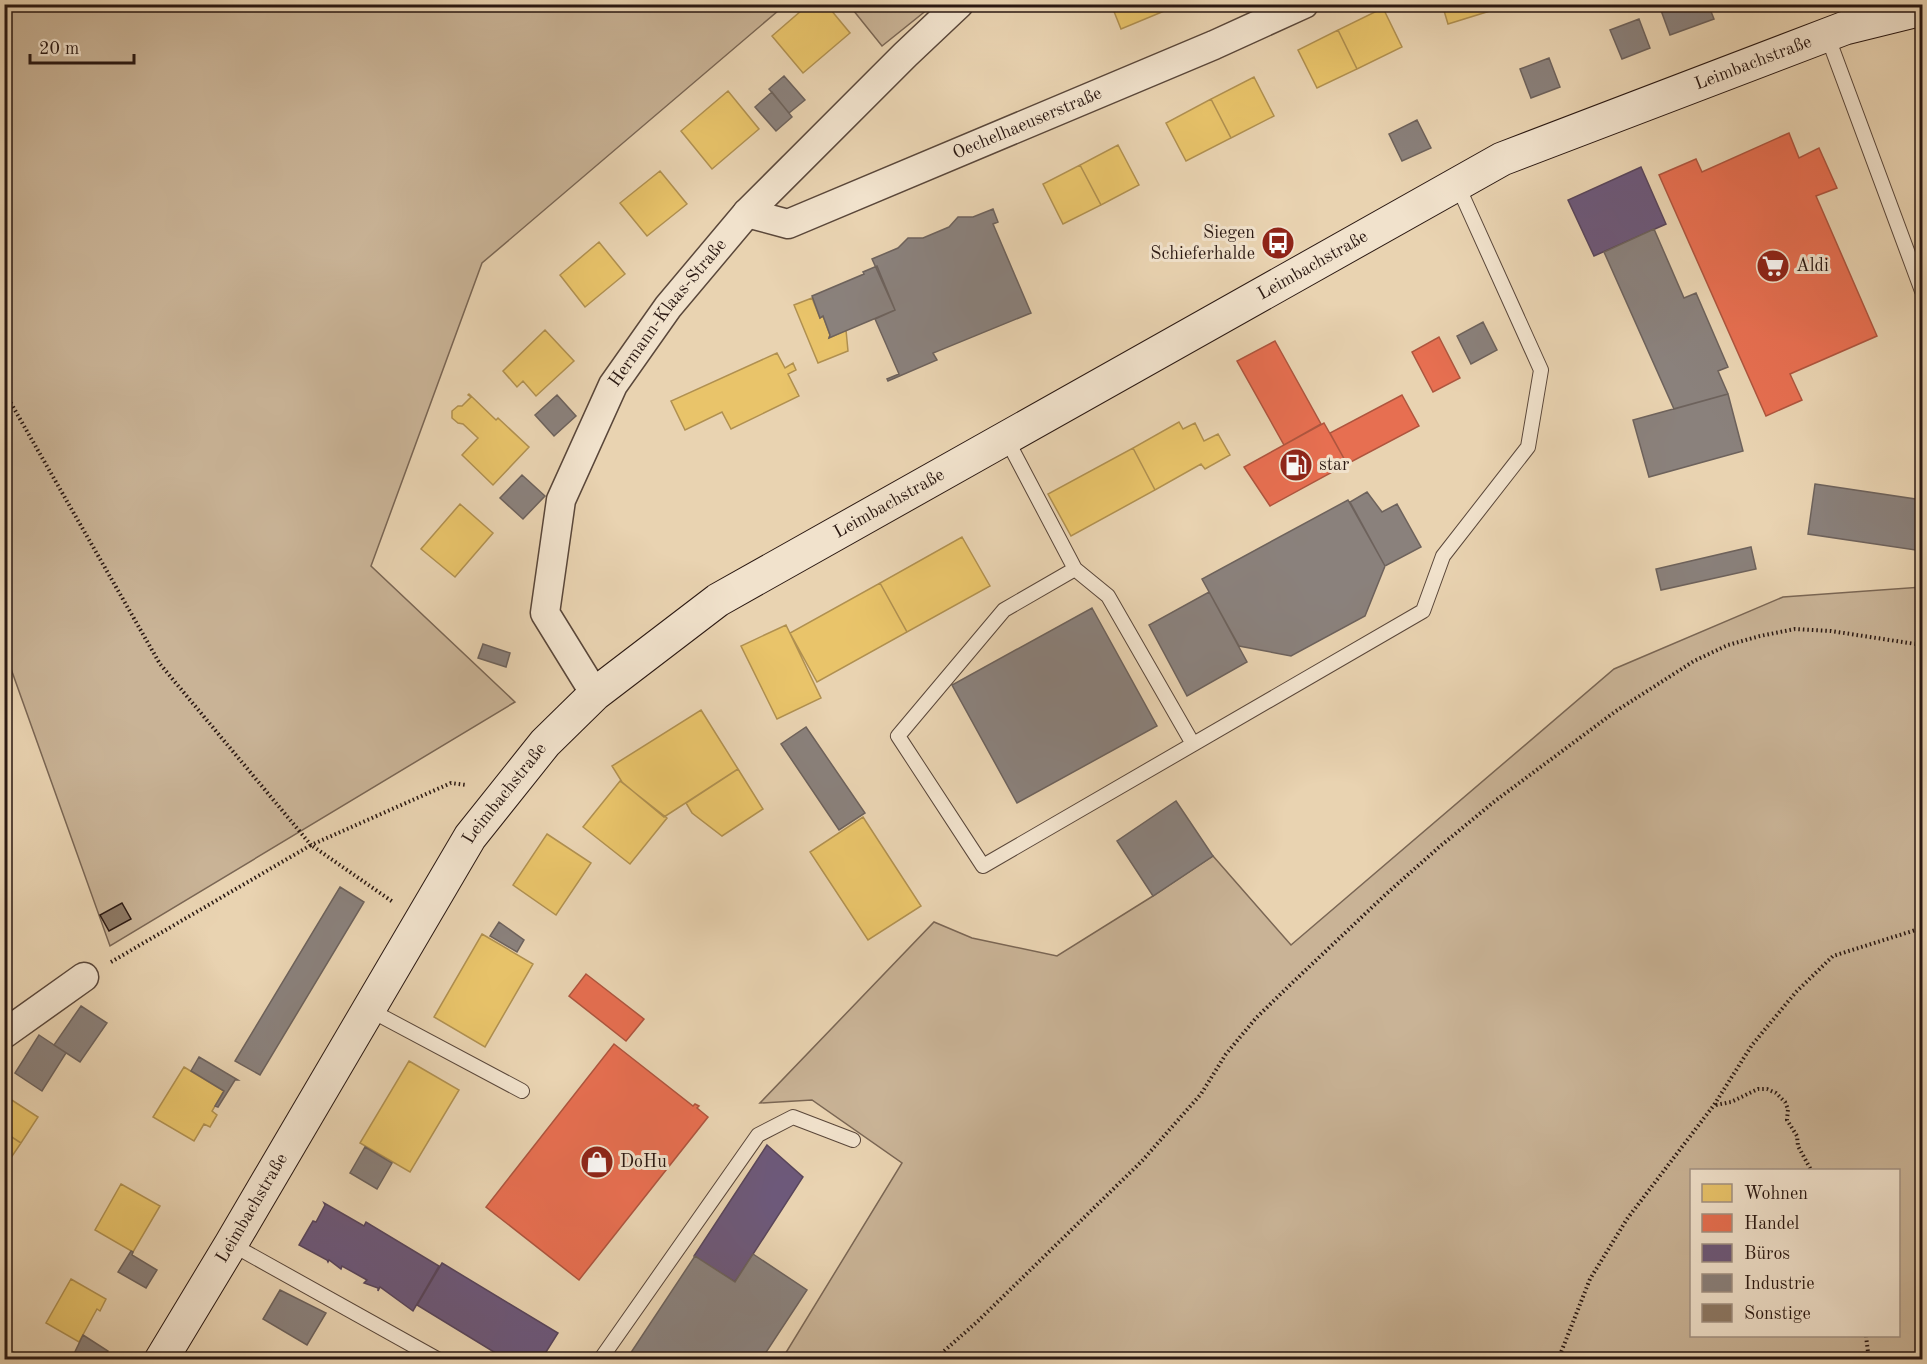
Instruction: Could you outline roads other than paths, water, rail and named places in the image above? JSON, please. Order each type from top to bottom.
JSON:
[{"type":"main road","name":"Leimbachstraße","points":[[161,1359],[470,837],[545,743],[595,694],[718,600],[1502,159],[1845,28],[1923,9]]},
{"type":"street","name":"Hermann-Klaas-Straße","points":[[595,694],[544,613],[561,500],[614,385],[669,307],[747,213],[896,63],[959,4]]},
{"type":"street","name":"Oechelhaeuserstraße","points":[[747,213],[788,224],[1214,45],[1304,4]]},
{"type":"street","points":[[4,1034],[84,977]]},
{"type":"lane","points":[[1827,35],[1923,291]]},
{"type":"lane","points":[[1075,569],[1004,610],[898,736],[983,866],[1424,610],[1443,556],[1528,447],[1541,370],[1457,184]]},
{"type":"lane","points":[[1006,438],[1075,569],[1107,596],[1193,744]]},
{"type":"lane","points":[[368,1009],[522,1091]]},
{"type":"lane","points":[[600,1359],[758,1135],[793,1117],[853,1140]]},
{"type":"lane","points":[[231,1244],[439,1359]]},
{"type":"place","name":"Siegen Schieferhalde","points":[[1278,243]]},
{"type":"place","name":"Aldi","points":[[1773,266]]},
{"type":"place","name":"star","points":[[1296,465]]},
{"type":"place","name":"DoHu","points":[[597,1162]]}]
